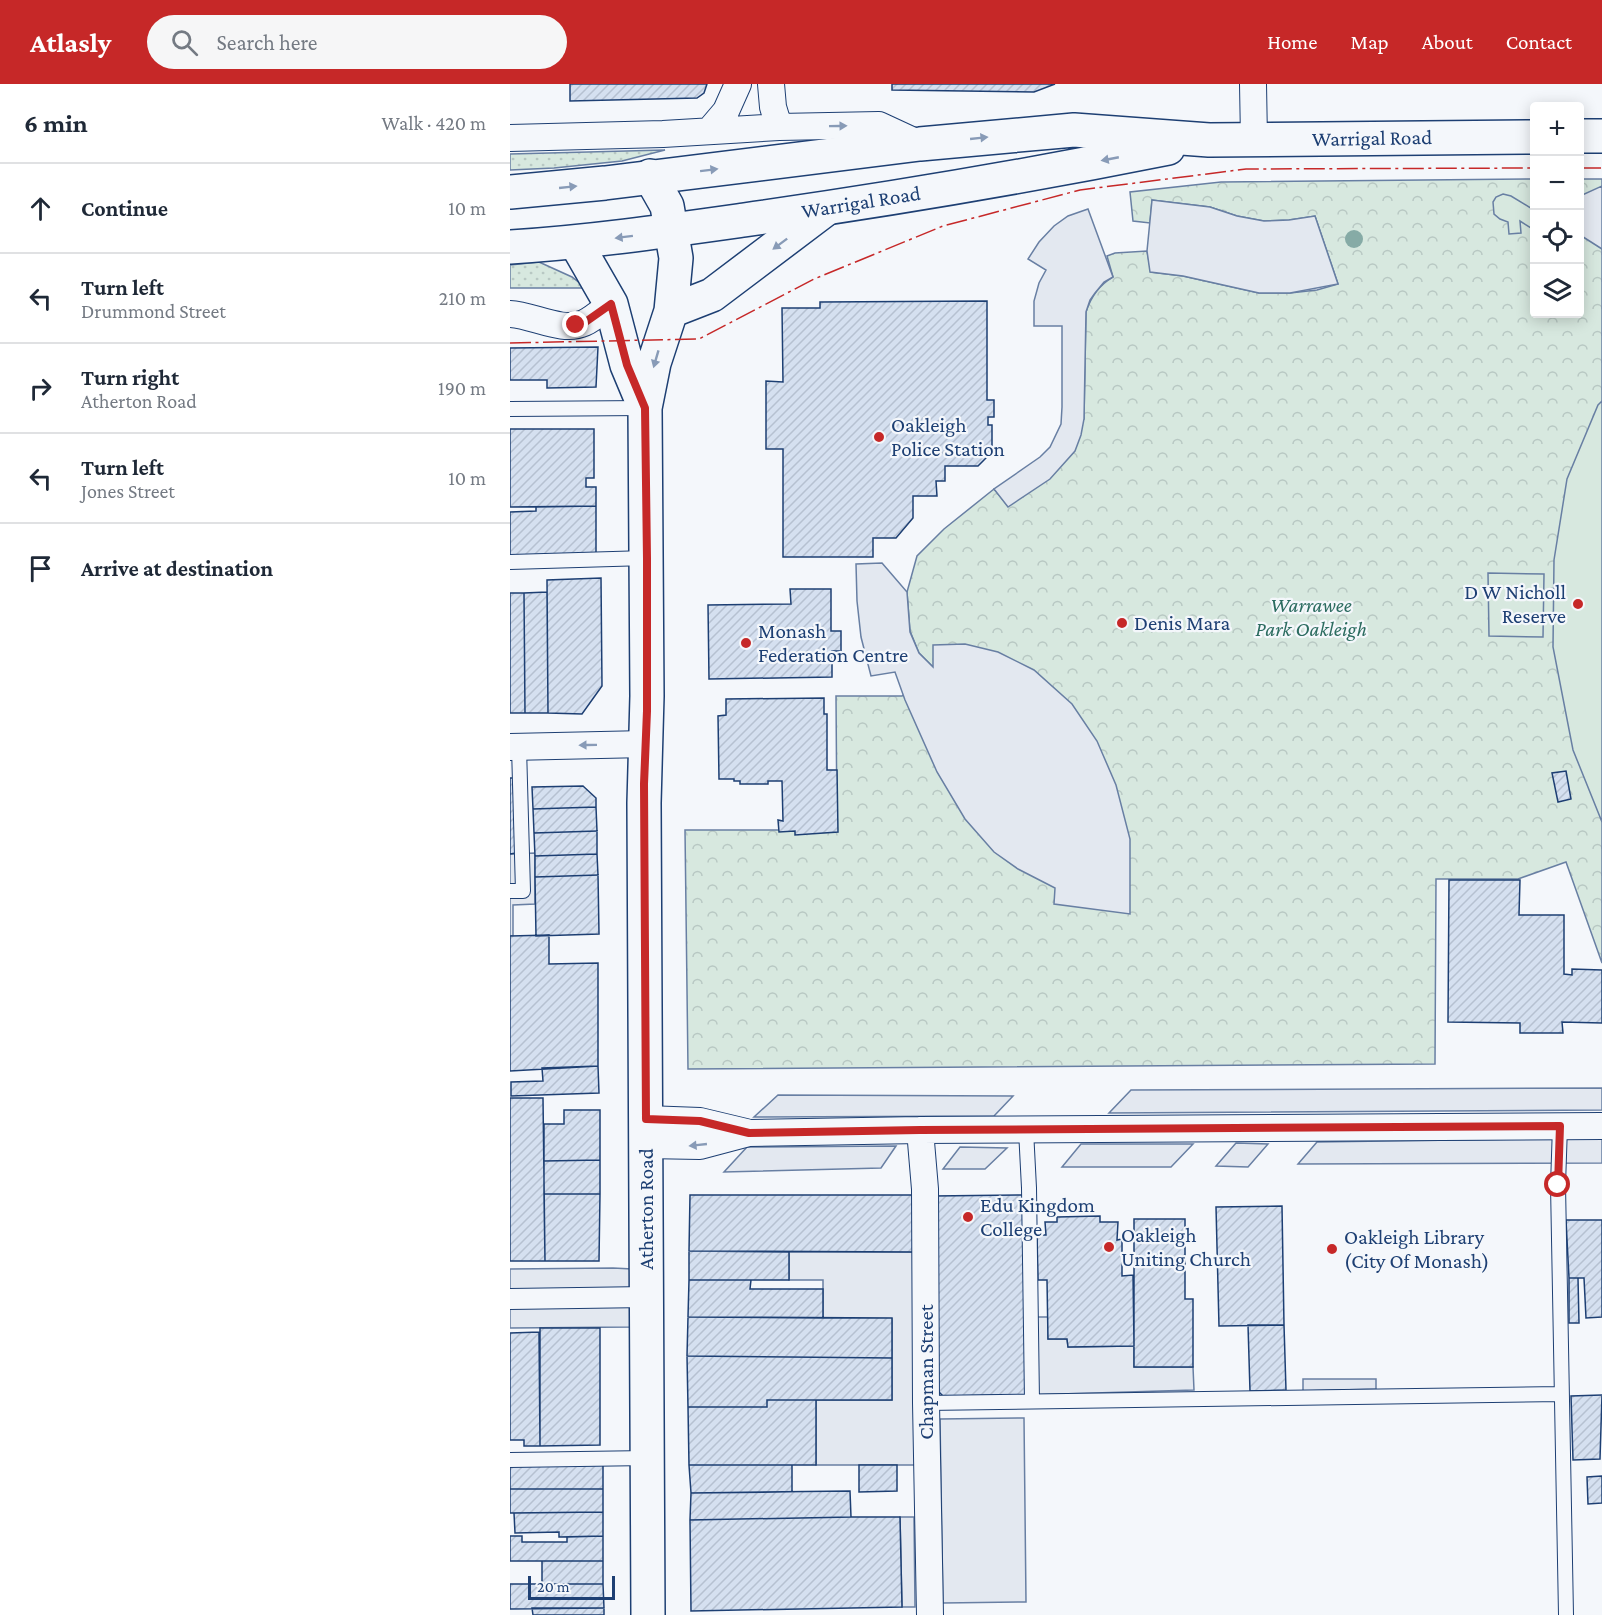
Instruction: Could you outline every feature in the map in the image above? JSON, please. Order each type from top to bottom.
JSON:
[{"type":"main road","name":"Warrigal Road","points":[[510,192],[920,144],[1074,129],[1209,140],[1530,137]]},
{"type":"main road","name":"Warrigal Road","points":[[510,247],[576,243],[826,209],[1078,166],[1209,140]]},
{"type":"main road","name":"Atherton Road","points":[[648,1615],[644,784],[647,558],[645,408],[654,363],[671,311],[676,258],[667,206],[650,176]]},
{"type":"main road","points":[[671,311],[712,295],[826,209]]},
{"type":"main road","name":"Atherton Road","points":[[576,243],[611,304],[627,365],[645,408]]},
{"type":"street","points":[[709,131],[726,111],[738,84]]},
{"type":"street","points":[[771,84],[779,127]]},
{"type":"street","points":[[1253,84],[1254,139]]},
{"type":"street","points":[[510,138],[879,125],[920,144]]},
{"type":"street","points":[[510,314],[566,326],[584,323],[611,304]]},
{"type":"street","points":[[515,747],[646,744]]},
{"type":"street","points":[[646,1132],[700,1121],[749,1133],[1602,1126]]},
{"type":"street","name":"Chapman Street","points":[[920,1130],[925,1189],[930,1615]]},
{"type":"street","points":[[510,1299],[647,1297]]},
{"type":"lane","points":[[510,409],[645,408]]},
{"type":"lane","points":[[510,562],[647,558]]},
{"type":"lane","points":[[510,891],[523,891],[515,747]]},
{"type":"lane","points":[[1560,1126],[1558,1185],[1566,1615]]},
{"type":"lane","points":[[1026,1130],[1032,1401]]},
{"type":"lane","points":[[926,1403],[1561,1394]]},
{"type":"lane","points":[[510,1460],[649,1458]]},
{"type":"green space","points":[[665,150],[622,161],[510,170],[510,154]]},
{"type":"green space","name":"Warrawee Park Oakleigh","points":[[1530,179],[1530,318],[1584,318],[1584,179],[1602,179],[1602,963],[1566,862],[1518,879],[1436,879],[1435,1064],[688,1069],[685,830],[837,830],[836,696],[902,696],[934,668],[919,653],[910,631],[907,592],[917,556],[944,529],[994,489],[1008,506],[1084,419],[1086,312],[1096,292],[1113,277],[1107,256],[1115,253],[1147,251],[1151,272],[1183,276],[1259,293],[1317,290],[1338,284],[1315,216],[1264,221],[1237,216],[1210,207],[1152,200],[1150,223],[1133,221],[1130,192],[1221,182]]},
{"type":"green space","points":[[1503,194],[1511,196],[1530,208],[1530,227],[1520,221],[1521,233],[1509,234],[1508,222],[1494,214],[1493,202],[1496,197]]},
{"type":"green space","points":[[539,262],[572,277],[586,288],[510,288],[510,265]]},
{"type":"green space","name":"D W Nicholl Reserve","points":[[1602,401],[1602,822],[1573,750],[1553,647],[1554,560],[1567,479],[1598,405]]},
{"type":"green space","points":[[1488,573],[1544,574],[1543,637],[1489,636]]},
{"type":"shaded area","points":[[1602,186],[1602,249],[1584,238],[1584,194]]},
{"type":"shaded area","points":[[1152,200],[1210,207],[1237,216],[1264,221],[1315,216],[1338,284],[1290,293],[1259,293],[1183,276],[1150,272],[1147,251]]},
{"type":"shaded area","points":[[1088,209],[1113,277],[1104,282],[1095,293],[1086,312],[1084,419],[1081,435],[1075,451],[1050,479],[1008,507],[994,489],[1040,457],[1050,447],[1061,424],[1062,326],[1034,326],[1034,301],[1039,283],[1046,270],[1028,259],[1039,242],[1054,226],[1068,216]]},
{"type":"shaded area","points":[[882,563],[907,592],[910,632],[919,653],[933,667],[933,645],[965,644],[998,652],[1034,670],[1072,704],[1097,741],[1116,785],[1130,839],[1130,914],[1054,904],[1055,888],[1018,869],[994,852],[965,819],[937,772],[895,672],[871,676],[861,637],[856,564]]},
{"type":"shaded area","points":[[535,853],[535,904],[513,905],[513,936],[510,936],[510,854]]},
{"type":"shaded area","points":[[1602,1088],[1602,1110],[1109,1113],[1131,1090]]},
{"type":"shaded area","points":[[778,1095],[1013,1096],[994,1116],[754,1117]]},
{"type":"shaded area","points":[[1602,1138],[1602,1163],[1298,1164],[1317,1142]]},
{"type":"shaded area","points":[[1236,1143],[1268,1144],[1248,1167],[1216,1166]]},
{"type":"shaded area","points":[[1081,1144],[1193,1144],[1171,1167],[1062,1167]]},
{"type":"shaded area","points":[[896,1146],[881,1168],[724,1172],[747,1147]]},
{"type":"shaded area","points":[[960,1147],[1007,1148],[985,1169],[943,1169]]},
{"type":"shaded area","points":[[789,1252],[919,1252],[918,1465],[816,1465],[816,1400],[892,1400],[892,1319],[823,1318],[823,1280],[789,1280]]},
{"type":"shaded area","points":[[510,1269],[632,1269],[632,1327],[510,1328]]},
{"type":"shaded area","points":[[1026,1317],[1048,1317],[1048,1339],[1067,1339],[1068,1347],[1134,1346],[1134,1367],[1193,1367],[1194,1390],[1027,1395]]},
{"type":"shaded area","points":[[1303,1379],[1376,1379],[1376,1389],[1303,1391]]},
{"type":"shaded area","points":[[1024,1418],[1026,1602],[943,1603],[940,1419]]},
{"type":"shaded area","points":[[900,1517],[914,1517],[915,1607],[902,1607]]},
{"type":"building","points":[[570,84],[707,84],[704,93],[697,98],[570,101]]},
{"type":"building","points":[[892,84],[1055,84],[1034,92],[892,90]]},
{"type":"building","name":"Oakleigh Police Station","points":[[987,301],[987,400],[994,400],[994,417],[988,417],[988,425],[992,425],[992,452],[978,466],[945,466],[945,481],[936,481],[937,496],[913,496],[913,518],[896,538],[873,538],[873,557],[783,557],[783,449],[766,449],[766,381],[783,382],[782,308],[820,308],[820,302]]},
{"type":"building","points":[[598,347],[596,387],[547,388],[547,380],[510,380],[510,348]]},
{"type":"building","points":[[510,429],[594,429],[594,478],[586,478],[586,487],[596,487],[596,506],[510,507]]},
{"type":"building","points":[[596,506],[596,555],[510,557],[510,512],[536,511],[536,507]]},
{"type":"building","points":[[601,578],[602,686],[582,714],[548,713],[547,580]]},
{"type":"building","points":[[790,589],[831,589],[831,631],[841,631],[841,651],[832,651],[832,677],[709,679],[708,605],[791,604]]},
{"type":"building","points":[[547,592],[548,713],[525,713],[524,593]]},
{"type":"building","points":[[510,593],[524,593],[525,713],[510,713]]},
{"type":"building","points":[[824,698],[824,714],[827,714],[827,770],[837,770],[838,832],[795,835],[795,831],[779,832],[778,820],[783,821],[782,781],[768,781],[768,784],[740,784],[740,781],[734,781],[734,779],[719,779],[718,716],[726,715],[726,699]]},
{"type":"building","points":[[1566,771],[1571,799],[1558,802],[1552,773]]},
{"type":"building","points":[[510,778],[513,778],[516,853],[510,854]]},
{"type":"building","points":[[583,786],[596,798],[596,807],[533,809],[532,787]]},
{"type":"building","points":[[596,807],[597,831],[534,833],[533,809]]},
{"type":"building","points":[[597,831],[597,854],[535,856],[534,833]]},
{"type":"building","points":[[597,854],[598,875],[535,877],[535,856]]},
{"type":"building","points":[[598,875],[599,934],[536,936],[535,877]]},
{"type":"building","points":[[1449,880],[1520,880],[1519,915],[1564,915],[1564,974],[1572,975],[1572,969],[1602,970],[1602,1023],[1562,1022],[1563,1033],[1520,1033],[1520,1023],[1448,1022]]},
{"type":"building","points":[[549,935],[549,964],[598,963],[598,1066],[510,1071],[510,936]]},
{"type":"building","points":[[598,1066],[599,1093],[511,1096],[511,1082],[543,1081],[542,1068]]},
{"type":"building","points":[[510,1098],[543,1098],[545,1261],[510,1261]]},
{"type":"building","points":[[564,1110],[600,1110],[600,1160],[544,1161],[544,1124],[564,1124]]},
{"type":"building","points":[[600,1160],[600,1194],[544,1194],[544,1161]]},
{"type":"building","points":[[544,1194],[600,1194],[599,1261],[545,1261]]},
{"type":"building","points":[[690,1195],[919,1195],[919,1252],[689,1251]]},
{"type":"building","points":[[1023,1195],[1027,1395],[943,1396],[937,1390],[933,1196]]},
{"type":"building","points":[[1282,1206],[1284,1325],[1219,1326],[1216,1207]]},
{"type":"building","points":[[1100,1216],[1100,1222],[1118,1222],[1117,1240],[1122,1239],[1122,1276],[1133,1275],[1134,1346],[1068,1347],[1067,1339],[1048,1339],[1047,1280],[1038,1280],[1037,1235],[1046,1235],[1045,1222],[1057,1222],[1057,1217]]},
{"type":"building","points":[[1134,1219],[1185,1219],[1185,1299],[1193,1299],[1193,1367],[1134,1367]]},
{"type":"building","points":[[1566,1220],[1602,1220],[1602,1317],[1586,1318],[1584,1278],[1569,1278]]},
{"type":"building","points":[[689,1251],[789,1252],[789,1280],[689,1280]]},
{"type":"building","points":[[1569,1278],[1578,1278],[1579,1323],[1569,1323]]},
{"type":"building","points":[[689,1280],[751,1280],[750,1289],[823,1289],[823,1318],[688,1317]]},
{"type":"building","points":[[688,1317],[892,1318],[892,1358],[687,1356]]},
{"type":"building","points":[[1248,1325],[1284,1325],[1286,1390],[1250,1391]]},
{"type":"building","points":[[540,1328],[600,1328],[600,1445],[540,1446]]},
{"type":"building","points":[[539,1332],[540,1446],[524,1446],[524,1440],[510,1440],[510,1333]]},
{"type":"building","points":[[687,1356],[892,1358],[892,1400],[767,1400],[767,1407],[688,1407]]},
{"type":"building","points":[[1602,1395],[1600,1459],[1573,1460],[1571,1396]]},
{"type":"building","points":[[767,1400],[816,1400],[816,1465],[689,1465],[688,1407],[767,1407]]},
{"type":"building","points":[[510,1464],[603,1464],[603,1489],[510,1489]]},
{"type":"building","points":[[689,1465],[792,1465],[792,1492],[691,1493]]},
{"type":"building","points":[[859,1465],[897,1465],[897,1491],[859,1492]]},
{"type":"building","points":[[1602,1476],[1602,1503],[1588,1504],[1587,1477]]},
{"type":"building","points":[[510,1489],[603,1489],[603,1512],[510,1513]]},
{"type":"building","points":[[850,1491],[851,1517],[690,1520],[691,1493]]},
{"type":"building","points":[[603,1512],[603,1536],[559,1537],[559,1532],[515,1533],[514,1513]]},
{"type":"building","points":[[900,1517],[902,1607],[691,1611],[690,1520]]},
{"type":"building","points":[[510,1536],[522,1536],[522,1542],[567,1542],[567,1537],[603,1536],[603,1561],[510,1561]]},
{"type":"building","points":[[542,1561],[603,1561],[603,1584],[542,1584]]},
{"type":"building","points":[[510,1584],[603,1584],[604,1608],[510,1609]]},
{"type":"building","points":[[532,1608],[604,1608],[604,1615],[533,1615]]},
{"type":"power","points":[[510,343],[699,339],[814,279],[943,226],[1080,190],[1246,169],[1530,168]]},
{"type":"power","points":[[1584,168],[1602,168]]},
{"type":"place","name":"Oakleigh Police Station","points":[[879,437]]},
{"type":"place","name":"D W Nicholl Reserve","points":[[1578,604]]},
{"type":"place","name":"Denis Mara","points":[[1122,623]]},
{"type":"place","name":"Monash Federation Centre","points":[[746,643]]},
{"type":"place","name":"Edu Kingdom College","points":[[968,1217]]},
{"type":"place","name":"Oakleigh Uniting Church","points":[[1109,1247]]},
{"type":"place","name":"Oakleigh Library (City Of Monash)","points":[[1332,1249]]},
{"type":"route","points":[[576,325],[584,323],[611,304],[627,365],[645,408],[646,1119],[700,1121],[749,1133],[1560,1126],[1558,1185]]}]
